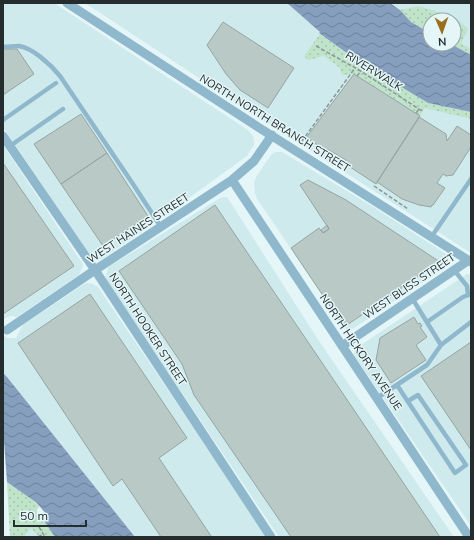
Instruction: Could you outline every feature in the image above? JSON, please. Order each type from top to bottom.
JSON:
[{"type":"street","name":"NORTH NORTH BRANCH STREET","points":[[67,3],[272,136],[470,261]]},
{"type":"street","name":"NORTH HOOKER STREET","points":[[3,136],[96,270],[271,537]]},
{"type":"street","name":"WEST HAINES STREET","points":[[7,330],[232,180],[254,161],[272,136]]},
{"type":"street","name":"NORTH HICKORY AVENUE","points":[[232,180],[468,537]]},
{"type":"street","name":"WEST BLISS STREET","points":[[342,346],[454,270],[470,261]]},
{"type":"lane","points":[[3,47],[23,47],[48,62],[60,76],[161,227]]},
{"type":"lane","points":[[3,120],[56,83]]},
{"type":"lane","points":[[10,146],[63,110]]},
{"type":"lane","points":[[432,236],[471,179]]},
{"type":"lane","points":[[427,322],[470,295],[467,286],[454,270]]},
{"type":"lane","points":[[412,298],[440,345]]},
{"type":"lane","points":[[377,398],[427,365],[440,345],[471,322]]},
{"type":"lane","points":[[396,385],[455,473],[466,465],[418,394],[408,402]]},
{"type":"path","name":"RIVERWALK","points":[[316,46],[361,71],[422,111]]},
{"type":"path","points":[[302,141],[355,68]]},
{"type":"path","points":[[357,76],[361,71]]},
{"type":"path","points":[[416,113],[419,109]]},
{"type":"path","points":[[374,186],[408,209]]},
{"type":"path","points":[[39,527],[45,537]]},
{"type":"path","points":[[38,537],[43,534]]},
{"type":"shaded area","points":[[3,3],[54,3],[248,130],[253,136],[254,145],[247,156],[102,259],[95,259],[91,257],[3,127]]},
{"type":"shaded area","points":[[85,3],[287,3],[320,32],[319,34],[355,59],[428,103],[471,112],[471,253],[263,120]]},
{"type":"shaded area","points":[[390,3],[471,3],[471,55],[462,50],[462,12],[422,12],[422,28],[411,22],[400,10]]},
{"type":"shaded area","points":[[3,145],[83,266],[79,275],[17,317],[11,316],[3,320]]},
{"type":"shaded area","points":[[275,152],[282,152],[375,208],[446,254],[447,264],[445,267],[348,332],[257,199],[254,182],[271,155]]},
{"type":"shaded area","points":[[223,197],[227,197],[319,341],[454,537],[279,537],[108,283],[106,276],[110,266]]},
{"type":"shaded area","points":[[467,274],[471,275],[471,526],[354,355],[354,352],[358,347]]},
{"type":"shaded area","points":[[87,283],[98,287],[268,537],[135,537],[3,373],[3,335],[7,338],[16,338],[23,325]]},
{"type":"shaded area","points":[[42,518],[55,537],[24,537],[31,528]]},
{"type":"green space","points":[[418,6],[439,12],[422,12],[422,28],[411,22],[400,10]]},
{"type":"green space","points":[[462,24],[468,29],[462,41]]},
{"type":"green space","points":[[320,34],[355,59],[428,103],[471,112],[471,119],[425,108],[420,116],[355,74],[342,75],[340,68],[324,56],[308,60],[304,56]]},
{"type":"green space","points":[[462,44],[471,49],[471,55],[462,50]]},
{"type":"green space","points":[[7,482],[40,506],[37,509],[37,516],[40,520],[42,518],[55,537],[39,537],[31,528],[24,537],[10,537]]},
{"type":"water","points":[[287,3],[390,3],[400,10],[411,22],[422,28],[422,52],[462,52],[462,50],[471,55],[471,112],[428,103],[355,59],[319,33],[320,32]]},
{"type":"water","points":[[3,373],[135,537],[55,537],[42,518],[46,514],[37,503],[7,482],[3,441]]},
{"type":"building","points":[[223,22],[294,68],[268,108],[240,90],[226,74],[207,45]]},
{"type":"building","points":[[3,49],[17,49],[34,74],[3,95]]},
{"type":"building","points":[[354,74],[420,116],[376,184],[344,163],[346,160],[306,138]]},
{"type":"building","points":[[81,114],[107,153],[61,184],[34,144]]},
{"type":"building","points":[[419,117],[446,134],[447,141],[457,126],[471,135],[471,147],[453,175],[446,176],[443,174],[437,183],[445,188],[431,207],[419,205],[402,199],[377,182]]},
{"type":"building","points":[[107,153],[148,216],[103,246],[61,184]]},
{"type":"building","points":[[3,163],[74,266],[3,314]]},
{"type":"building","points":[[308,180],[346,200],[440,262],[344,327],[291,248],[319,228],[323,233],[329,229],[300,185]]},
{"type":"building","points":[[215,205],[440,537],[291,537],[194,395],[182,364],[119,271]]},
{"type":"building","points":[[327,225],[329,229],[323,233],[321,230]]},
{"type":"building","points":[[90,294],[187,438],[159,458],[211,536],[210,537],[161,537],[122,479],[113,486],[18,343]]},
{"type":"building","points":[[414,317],[418,324],[420,323],[422,326],[420,327],[427,337],[416,345],[426,360],[391,383],[376,360],[380,338]]},
{"type":"building","points":[[471,342],[471,450],[421,376]]}]
